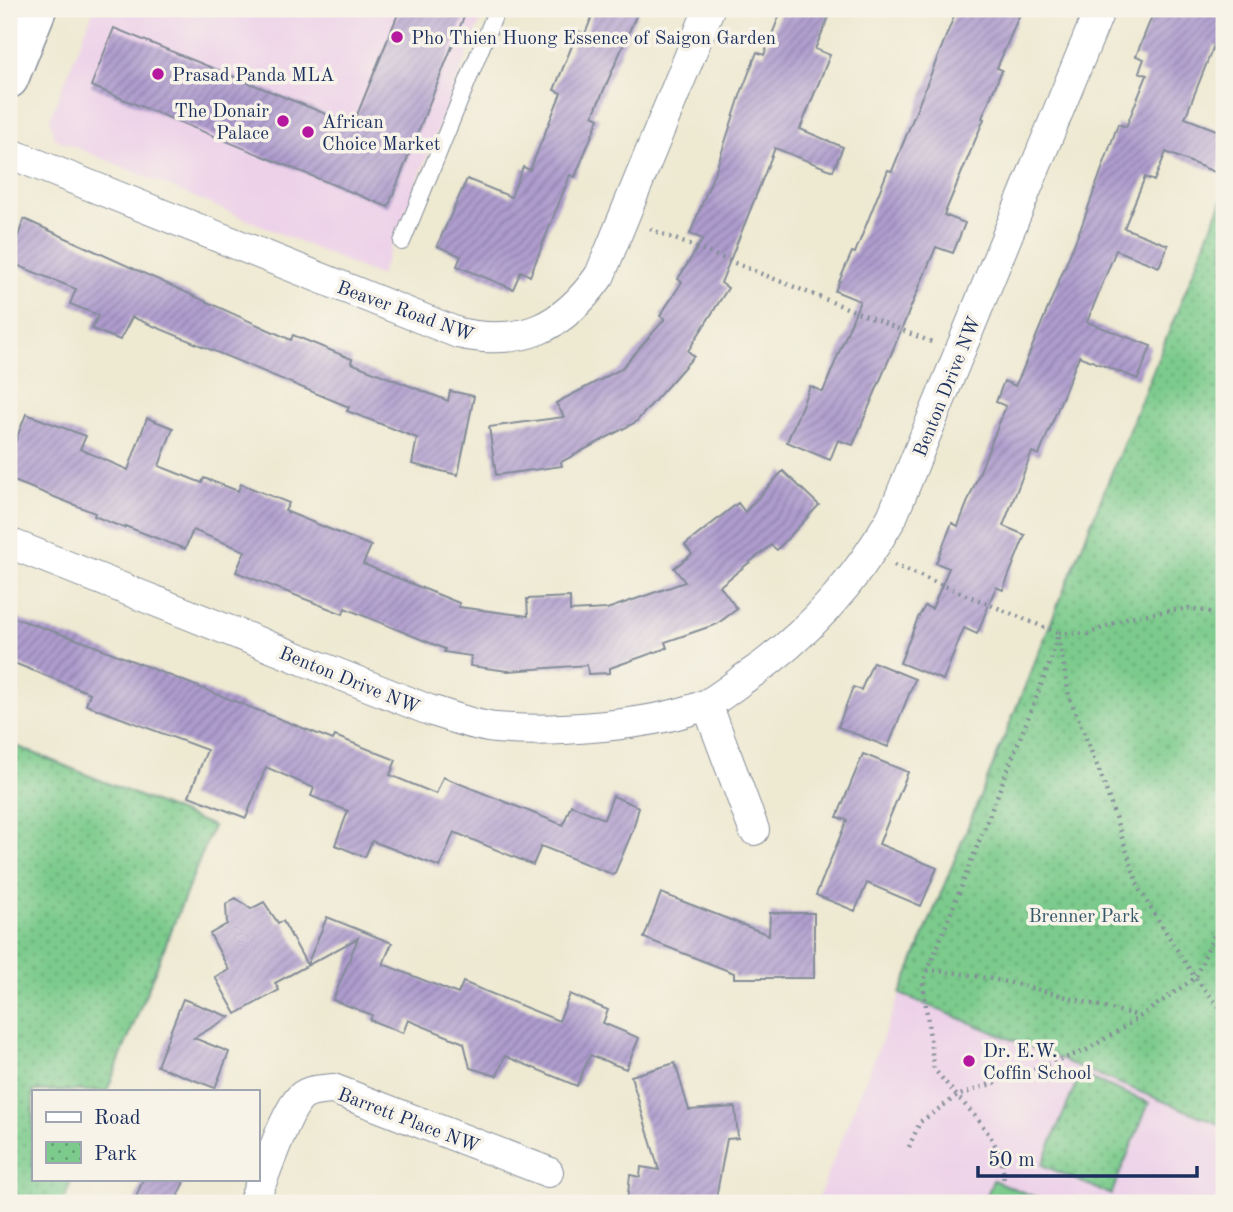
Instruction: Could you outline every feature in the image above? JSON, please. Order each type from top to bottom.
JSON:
[{"type":"street","points":[[9,79],[37,9]]},
{"type":"street","name":"Beaver Road NW","points":[[9,153],[458,333],[500,339],[527,334],[570,311],[600,275],[709,9]]},
{"type":"street","name":"Benton Drive NW","points":[[9,543],[429,710],[493,728],[561,731],[669,714],[707,704],[805,633],[833,603],[872,553],[892,517],[1100,9]]},
{"type":"street","points":[[707,704],[754,830]]},
{"type":"street","name":"Barrett Place NW","points":[[253,1203],[289,1116],[300,1097],[323,1090],[333,1089],[548,1172]]},
{"type":"lane","points":[[402,242],[497,9]]},
{"type":"path","points":[[624,217],[960,353]]},
{"type":"path","points":[[872,553],[1058,633],[1088,634],[1129,617],[1189,608],[1224,615]]},
{"type":"path","points":[[1003,1184],[1005,1172],[994,1144],[934,1069],[923,983],[1051,660],[1058,633]]},
{"type":"path","points":[[1058,633],[1069,696],[1102,778],[1140,891],[1195,978],[1224,1012]]},
{"type":"path","points":[[909,1147],[920,1122],[957,1096],[1085,1051],[1195,978],[1224,913]]},
{"type":"path","points":[[927,970],[957,972],[1140,1016]]},
{"type":"path","points":[[9,1150],[16,1203]]},
{"type":"shaded area","points":[[94,9],[485,9],[380,276],[54,138],[50,118]]},
{"type":"shaded area","name":"Dr. E.W. Coffin School","points":[[900,994],[1224,1126],[1224,1203],[816,1203]]},
{"type":"green space","name":"Brenner Park","points":[[1224,196],[1224,1126],[900,994]]},
{"type":"green space","points":[[9,743],[213,826],[107,1090],[32,1090],[32,1180],[72,1180],[63,1203],[9,1203]]},
{"type":"green space","points":[[1080,1074],[1149,1103],[1111,1195],[1042,1165]]},
{"type":"green space","points":[[993,1180],[1050,1203],[984,1203]]},
{"type":"building","points":[[400,9],[467,9],[388,207],[91,86],[114,28],[353,125]]},
{"type":"building","points":[[595,9],[639,9],[593,115],[599,118],[575,177],[570,175],[530,276],[521,271],[513,289],[457,266],[461,256],[437,246],[467,179],[511,197],[523,167],[530,170],[561,93],[554,90],[578,31],[585,34]]},
{"type":"building","points":[[782,9],[832,9],[815,49],[830,55],[800,129],[843,147],[833,171],[775,148],[721,283],[728,288],[688,351],[694,356],[636,422],[561,462],[562,466],[496,475],[489,427],[564,417],[556,403],[621,369],[665,319],[660,316],[682,282],[678,279],[703,239],[690,234],[718,164],[741,93],[757,52],[764,55]]},
{"type":"building","points":[[957,9],[1022,9],[997,68],[1002,70],[982,118],[984,119],[944,215],[965,223],[953,253],[936,247],[853,445],[838,440],[830,460],[787,442],[810,386],[823,392],[860,301],[835,291],[852,252],[855,253],[888,170],[892,171]]},
{"type":"building","points":[[1155,9],[1224,9],[1224,49],[1214,45],[1185,118],[1224,133],[1224,154],[1217,173],[1166,152],[1154,181],[1145,177],[1124,228],[1168,245],[1159,267],[1116,250],[1087,322],[1151,346],[1138,379],[1079,356],[1039,455],[1032,452],[1003,526],[1025,535],[1003,590],[996,587],[977,634],[964,628],[943,680],[900,663],[918,618],[925,606],[932,609],[949,568],[936,563],[952,523],[958,526],[1006,406],[996,402],[1004,381],[1015,386],[1021,374],[1082,225],[1118,124],[1126,127],[1147,75],[1139,72],[1144,59],[1136,56]]},
{"type":"building","points":[[24,219],[291,340],[293,335],[352,359],[351,363],[448,401],[450,391],[474,396],[458,475],[412,464],[417,438],[347,411],[349,407],[132,317],[120,340],[92,329],[98,315],[70,304],[76,289],[9,262]]},
{"type":"building","points":[[26,414],[86,436],[80,449],[128,470],[147,418],[173,428],[159,466],[202,483],[204,478],[238,491],[241,484],[289,503],[285,511],[371,546],[363,564],[459,603],[459,607],[528,616],[527,599],[570,597],[570,611],[607,609],[685,582],[674,568],[692,554],[685,545],[738,503],[745,512],[783,471],[819,505],[777,550],[771,545],[720,586],[737,609],[717,624],[665,642],[667,648],[610,668],[610,673],[588,674],[587,665],[508,671],[470,666],[471,656],[444,652],[445,649],[345,608],[343,614],[236,572],[245,551],[193,530],[185,549],[125,526],[124,528],[94,516],[95,513],[9,479],[9,458]]},
{"type":"building","points":[[9,616],[87,643],[333,740],[335,736],[396,760],[390,775],[436,794],[443,777],[563,825],[571,805],[604,819],[613,796],[639,807],[633,830],[614,875],[541,846],[533,865],[454,832],[440,867],[372,841],[365,857],[335,845],[348,811],[311,796],[314,788],[266,767],[246,818],[189,796],[207,750],[86,705],[90,693],[9,661]]},
{"type":"building","points":[[873,662],[915,679],[888,747],[838,727],[853,687],[861,690]]},
{"type":"building","points":[[863,754],[908,772],[879,844],[937,868],[921,906],[867,883],[855,911],[816,895],[847,820],[837,817]]},
{"type":"building","points":[[661,893],[769,935],[770,913],[814,913],[814,978],[734,978],[734,973],[644,938]]},
{"type":"building","points":[[236,898],[251,909],[264,902],[278,923],[283,921],[307,965],[327,917],[392,943],[383,964],[458,994],[463,982],[559,1021],[570,994],[608,1010],[603,1023],[639,1038],[626,1069],[590,1055],[577,1086],[505,1056],[497,1076],[470,1068],[464,1043],[408,1020],[403,1033],[370,1020],[372,1015],[333,1000],[358,938],[275,983],[279,990],[236,1014],[215,977],[229,970],[210,934],[227,924],[226,904]]},
{"type":"building","points":[[183,999],[230,1017],[194,1038],[229,1052],[215,1088],[157,1066]]},
{"type":"building","points":[[675,1063],[689,1110],[735,1107],[738,1138],[727,1139],[715,1203],[627,1203],[630,1175],[640,1177],[641,1167],[659,1170],[631,1076]]},
{"type":"building","points":[[143,1180],[185,1180],[175,1203],[134,1203]]},
{"type":"place","name":"Pho Thien Huong Essence of Saigon Garden","points":[[397,37]]},
{"type":"place","name":"Prasad Panda MLA","points":[[158,74]]},
{"type":"place","name":"The Donair Palace","points":[[283,121]]},
{"type":"place","name":"African Choice Market","points":[[308,132]]},
{"type":"place","name":"Dr. E.W. Coffin School","points":[[969,1061]]}]
